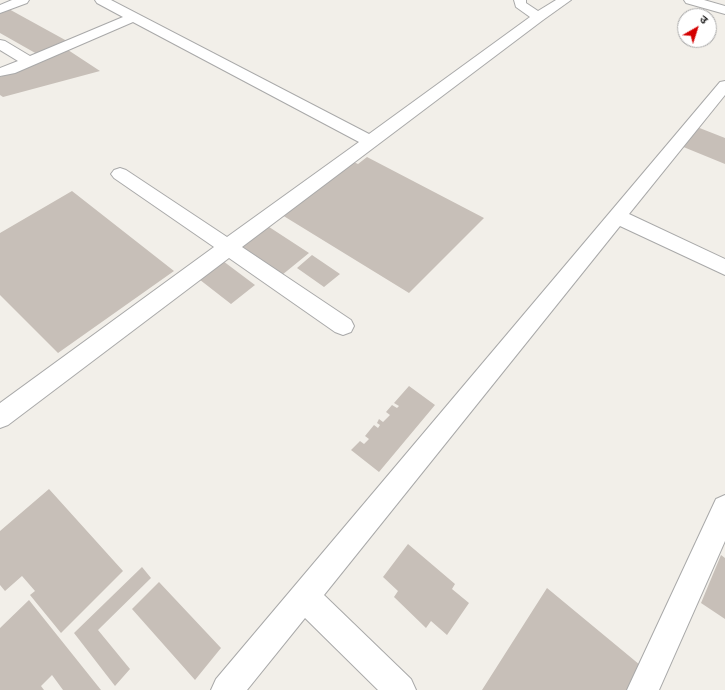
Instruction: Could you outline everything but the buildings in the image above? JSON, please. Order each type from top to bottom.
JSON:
[{"type":"street","points":[[0,9],[23,0]]},
{"type":"street","points":[[102,0],[372,142]]},
{"type":"street","points":[[0,417],[372,142],[529,10],[565,0]]},
{"type":"street","points":[[690,0],[725,10]]},
{"type":"street","points":[[0,72],[5,72],[134,17]]},
{"type":"street","points":[[0,44],[29,62]]},
{"type":"street","points":[[227,690],[618,217],[725,85]]},
{"type":"street","points":[[120,174],[343,326]]},
{"type":"street","points":[[618,217],[725,268]]},
{"type":"street","points":[[643,690],[725,508]]},
{"type":"street","points":[[304,596],[400,690]]}]
